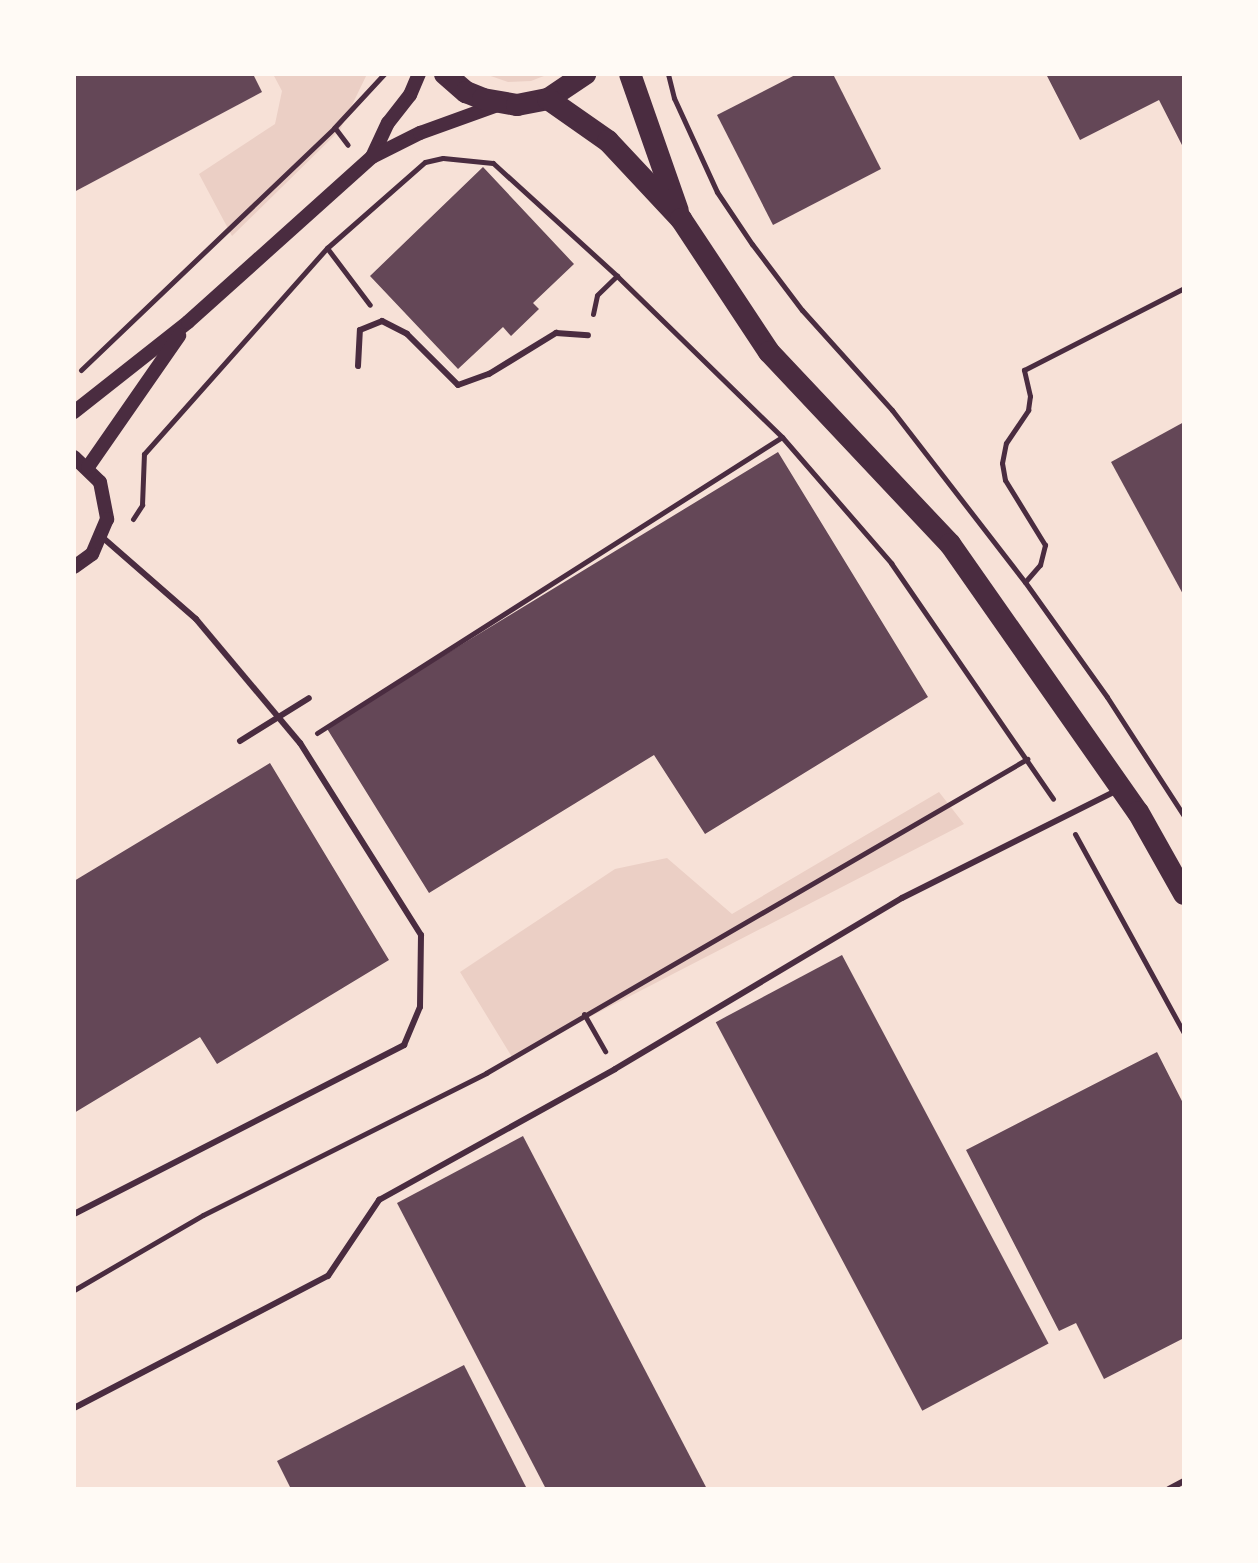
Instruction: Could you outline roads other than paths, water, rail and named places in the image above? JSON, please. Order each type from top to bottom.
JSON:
[{"type":"highway","points":[[445,74],[466,92],[501,104],[548,99],[585,74]]},
{"type":"highway","points":[[630,74],[681,219]]},
{"type":"highway","points":[[548,99],[608,141],[681,219],[769,352],[950,544],[1121,788],[1184,894]]},
{"type":"street","points":[[372,157],[388,123],[410,95],[419,74]]},
{"type":"street","points":[[74,412],[188,322],[372,157],[420,133],[501,104]]},
{"type":"street","points":[[88,467],[188,322]]},
{"type":"street","points":[[74,457],[88,467],[100,482],[107,500],[107,519],[102,537],[92,554],[74,567]]},
{"type":"lane","points":[[358,366],[360,330],[382,321],[407,334],[458,385],[489,374],[556,333],[588,335]]},
{"type":"lane","points":[[74,1214],[404,1045],[420,1007],[421,935],[300,743],[282,717],[196,619],[102,537]]},
{"type":"lane","points":[[240,741],[309,698]]},
{"type":"lane","points":[[74,1408],[328,1276],[379,1200],[615,1069],[902,898],[1121,788]]},
{"type":"lane","points":[[1169,1489],[1184,1481]]}]
